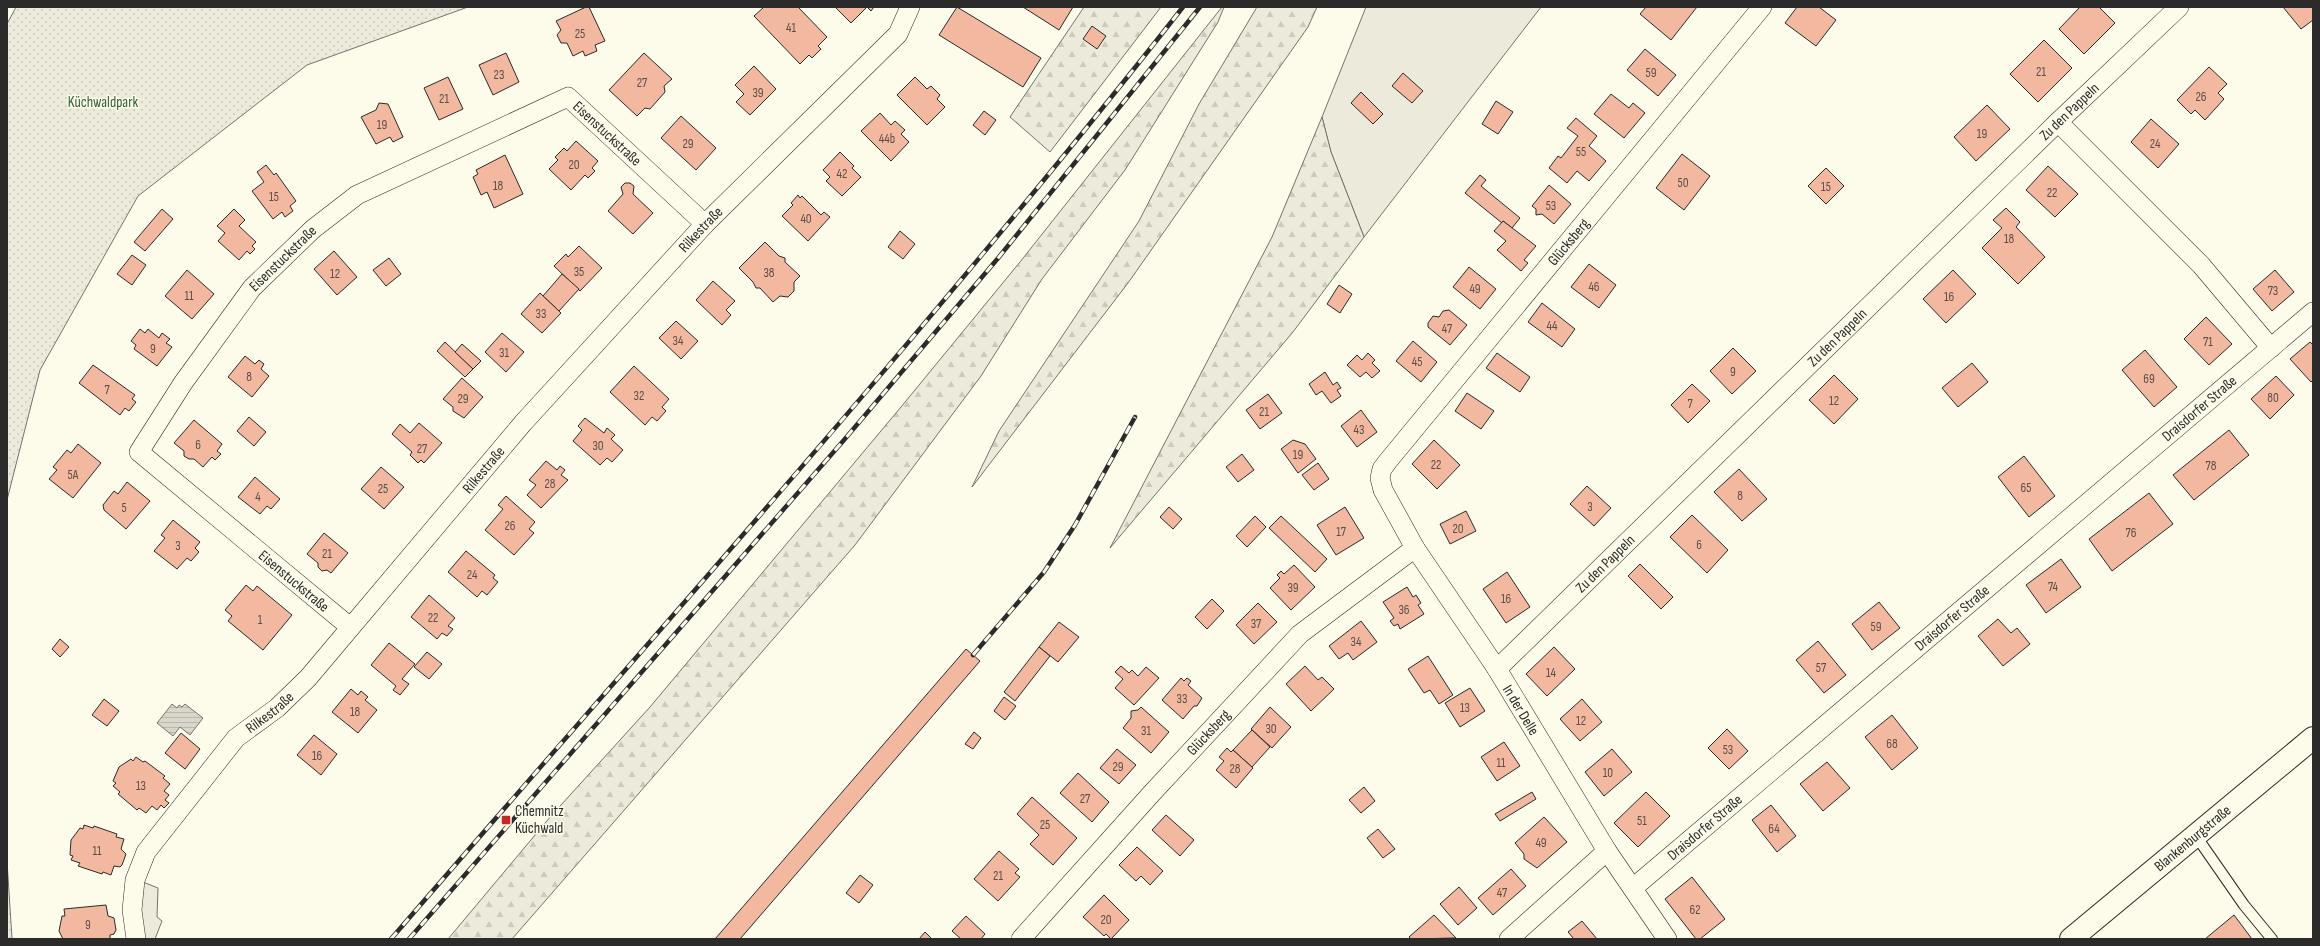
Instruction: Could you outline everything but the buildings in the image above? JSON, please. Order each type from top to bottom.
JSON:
[{"type":"main road","name":"Blankenburgstraße","points":[[2071,939],[2313,738]]},
{"type":"street","name":"Rilkestraße","points":[[136,939],[132,910],[135,880],[146,852],[236,738],[277,708],[308,678],[523,423],[705,224],[898,34],[910,7]]},
{"type":"street","name":"Glücksberg","points":[[1380,478],[1382,469],[1388,461],[1762,7]]},
{"type":"street","name":"Zu den Pappeln","points":[[1497,669],[2058,122],[2179,7]]},
{"type":"street","name":"Eisenstuckstraße","points":[[350,627],[139,452],[183,384],[252,288],[313,229],[357,196],[568,97],[705,224]]},
{"type":"street","points":[[2058,122],[2201,265],[2271,348]]},
{"type":"street","name":"Draisdorfer Straße","points":[[1633,888],[2313,312]]},
{"type":"street","name":"In der Delle","points":[[1380,478],[1383,490],[1415,548],[1497,669],[1607,851],[1667,939]]},
{"type":"street","name":"Glücksberg","points":[[1021,939],[1152,792],[1300,634],[1415,548]]},
{"type":"street","points":[[1509,939],[1607,851]]},
{"type":"lane","points":[[2196,836],[2244,905],[2272,939]]},
{"type":"green space","name":"Küchwaldpark","points":[[16,7],[468,7],[307,65],[138,196],[40,370],[7,500],[7,24]]},
{"type":"green space","points":[[1084,7],[1161,7],[1050,152],[1010,117]]},
{"type":"green space","points":[[1222,7],[1224,7],[1218,22],[1125,170],[1042,279],[981,376],[855,545],[512,939],[448,939],[551,816],[650,707],[901,407],[1020,262]]},
{"type":"green space","points":[[1257,7],[1317,7],[1308,27],[1128,283],[972,487],[999,431],[1139,221],[1199,104]]},
{"type":"green space","points":[[1366,7],[1541,7],[1364,237],[1331,152],[1322,117]]},
{"type":"green space","points":[[1322,117],[1331,152],[1364,237],[1293,332],[1110,548],[1272,237]]},
{"type":"green space","points":[[7,861],[12,939],[7,939]]},
{"type":"shaded area","points":[[172,704],[177,708],[179,705],[182,707],[185,704],[203,718],[190,735],[180,727],[173,736],[157,723]]},
{"type":"shaded area","points":[[143,882],[158,888],[157,917],[162,921],[155,939],[141,939],[138,910]]},
{"type":"railway","points":[[391,939],[793,478],[1088,127],[1183,7]]},
{"type":"railway","points":[[409,939],[844,440],[999,257],[1200,7]]},
{"type":"railway","points":[[973,655],[1044,572],[1075,525],[1135,417]]},
{"type":"place","name":"Chemnitz Küchwald","points":[[506,820]]}]
